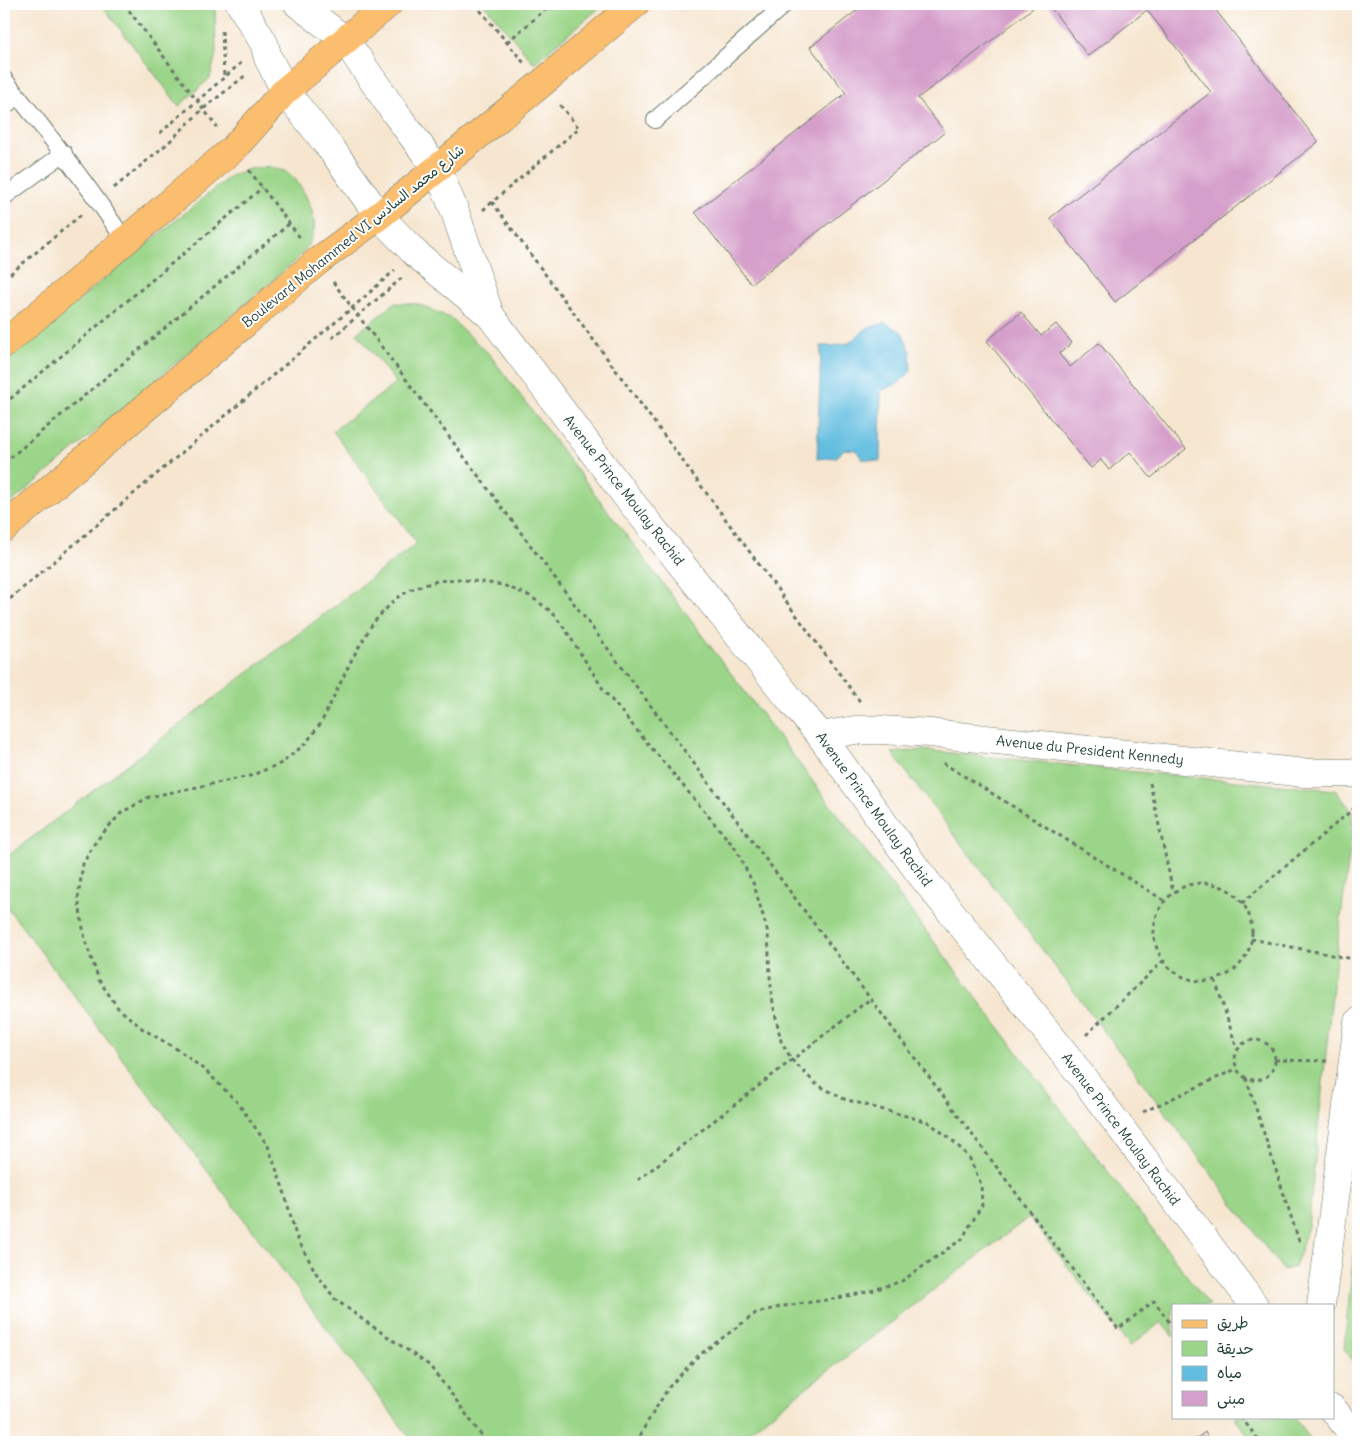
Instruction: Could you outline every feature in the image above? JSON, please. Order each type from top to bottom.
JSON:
[{"type":"main road","points":[[4,344],[233,149],[286,91],[388,4]]},
{"type":"main road","name":"Boulevard Mohammed VI شارع محمد السادس","points":[[4,528],[318,261],[379,216],[437,169],[635,4]]},
{"type":"street","name":"Avenue Prince Moulay Rachid","points":[[298,4],[345,40],[437,169],[454,209],[490,315]]},
{"type":"street","name":"Avenue Prince Moulay Rachid","points":[[231,13],[266,51],[286,91],[335,154],[379,216],[415,252],[490,315],[627,497],[821,736],[918,871],[1065,1054],[1253,1304]]},
{"type":"street","name":"Avenue du President Kennedy","points":[[821,736],[855,730],[930,733],[1305,773],[1358,773]]},
{"type":"street","points":[[1321,1304],[1358,1022]]},
{"type":"street","points":[[1334,1410],[1358,1441]]},
{"type":"lane","points":[[655,120],[785,4]]},
{"type":"lane","points":[[4,79],[64,153],[125,241]]},
{"type":"lane","points":[[4,106],[18,96]]},
{"type":"lane","points":[[4,197],[64,153]]},
{"type":"path","points":[[124,4],[1118,1329],[1154,1301],[1172,1326]]},
{"type":"path","points":[[478,8],[482,4]]},
{"type":"path","points":[[507,42],[552,4]]},
{"type":"path","points":[[224,78],[231,13]]},
{"type":"path","points":[[160,133],[224,78],[266,51]]},
{"type":"path","points":[[4,279],[168,143],[266,51]]},
{"type":"path","points":[[4,404],[262,188]]},
{"type":"path","points":[[492,202],[881,730]]},
{"type":"path","points":[[4,464],[289,224]]},
{"type":"path","points":[[4,604],[352,308],[415,252]]},
{"type":"path","points":[[486,1442],[429,1365],[335,1299],[316,1273],[296,1236],[284,1190],[268,1146],[238,1103],[207,1072],[180,1051],[143,1029],[118,1008],[99,980],[85,940],[78,898],[83,864],[96,841],[121,813],[149,798],[250,776],[282,763],[306,743],[321,723],[352,659],[373,623],[395,599],[412,589],[437,581],[458,579],[503,585],[530,596],[552,612],[605,692],[735,848],[754,885],[768,933],[773,1004],[781,1042],[792,1060],[816,1084],[844,1099],[928,1122],[951,1139],[969,1157],[981,1184],[982,1205],[962,1239],[902,1280],[871,1291],[784,1306],[756,1313],[698,1356],[669,1387],[645,1426],[638,1442]]},
{"type":"path","points":[[1142,756],[1148,773],[1173,892]]},
{"type":"path","points":[[939,760],[1165,901]]},
{"type":"path","points":[[1242,903],[1358,805]]},
{"type":"path","points":[[1202,883],[1217,885],[1231,892],[1242,903],[1252,926],[1251,939],[1247,953],[1239,965],[1228,974],[1215,980],[1200,982],[1186,979],[1174,972],[1163,961],[1156,947],[1154,931],[1156,915],[1173,892],[1187,885],[1202,883]]},
{"type":"path","points":[[1251,939],[1358,960]]},
{"type":"path","points":[[1065,1054],[1163,961]]},
{"type":"path","points":[[1215,980],[1237,1049]]},
{"type":"path","points":[[638,1180],[870,999]]},
{"type":"path","points":[[1253,1039],[1266,1042],[1271,1047],[1275,1060],[1270,1072],[1265,1077],[1252,1080],[1240,1074],[1234,1062],[1237,1049],[1241,1044],[1253,1039]]},
{"type":"path","points":[[1275,1060],[1354,1062]]},
{"type":"path","points":[[1143,1112],[1236,1068]]},
{"type":"path","points":[[1246,1078],[1301,1248]]},
{"type":"path","points":[[1242,1418],[1260,1442]]},
{"type":"green space","points":[[101,4],[213,4],[215,8],[216,54],[210,78],[179,106]]},
{"type":"green space","points":[[484,4],[604,4],[534,63]]},
{"type":"green space","points":[[270,167],[283,170],[291,175],[310,205],[314,230],[311,240],[303,252],[280,274],[4,509],[4,361],[229,177],[249,169]]},
{"type":"green space","points":[[395,303],[418,304],[450,318],[489,354],[1208,1304],[1172,1304],[1172,1336],[1161,1322],[1130,1346],[1029,1217],[735,1442],[413,1442],[4,903],[4,859],[417,543],[333,431],[396,383],[357,333]]},
{"type":"green space","points":[[922,750],[1335,790],[1352,811],[1353,825],[1336,956],[1308,1226],[1295,1267],[1283,1270],[892,753]]},
{"type":"green space","points":[[1358,1209],[1358,1367],[1344,1349]]},
{"type":"green space","points":[[1235,1418],[1295,1418],[1313,1442],[1253,1442]]},
{"type":"water","points":[[885,323],[902,332],[910,350],[911,371],[899,383],[881,391],[880,461],[862,459],[856,450],[844,449],[837,457],[817,459],[821,346],[849,343],[867,328]]},
{"type":"building","points":[[865,4],[1038,4],[918,98],[945,132],[751,284],[695,212],[846,93],[810,47]]},
{"type":"building","points":[[1048,4],[1211,4],[1318,142],[1115,302],[1050,218],[1211,92],[1147,10],[1088,56]]},
{"type":"building","points":[[1021,312],[1041,336],[1056,324],[1072,343],[1059,354],[1070,367],[1099,343],[1186,449],[1151,478],[1130,452],[1109,470],[1101,460],[1091,468],[987,341]]},
{"type":"building","points":[[1205,1432],[1210,1442],[1192,1442]]}]
